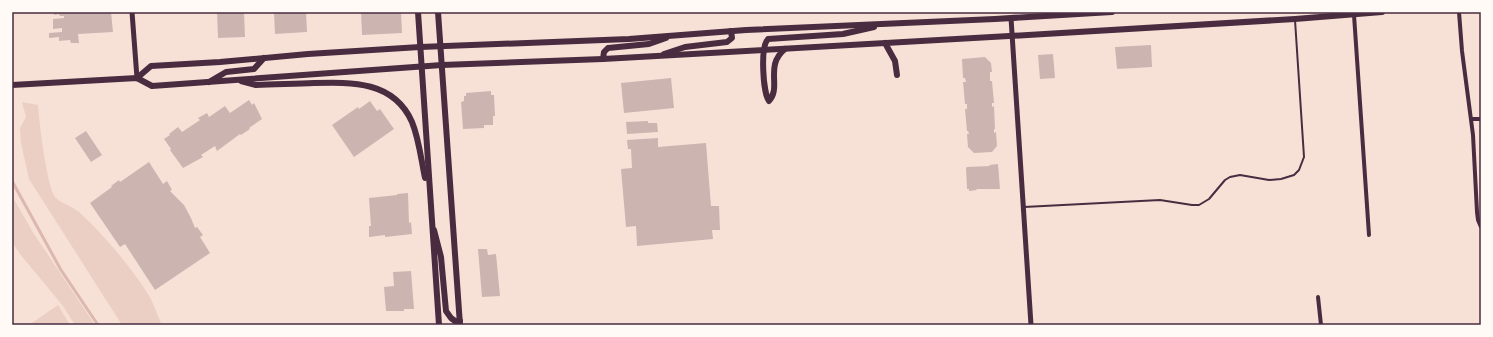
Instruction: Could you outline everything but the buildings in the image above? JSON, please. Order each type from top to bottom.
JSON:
[{"type":"main road","points":[[418,12],[429,194],[439,323],[444,325]]},
{"type":"main road","points":[[431,219],[440,258],[445,306],[451,318],[460,323],[438,12]]},
{"type":"main road","points":[[137,78],[151,66],[420,47],[671,36],[731,31],[1112,12]]},
{"type":"main road","points":[[1295,12],[1295,19]]},
{"type":"main road","points":[[12,85],[137,78],[152,86],[421,67],[604,59],[1012,36],[1295,19],[1354,13],[1382,12]]},
{"type":"main road","points":[[786,48],[780,53],[776,61],[773,72],[774,90],[772,98],[769,101],[766,94],[763,50],[764,43],[770,39],[843,34],[885,24]]},
{"type":"main road","points":[[661,56],[670,51],[685,47],[727,42],[732,38],[731,31]]},
{"type":"main road","points":[[604,59],[604,52],[608,48],[654,43],[671,36]]},
{"type":"main road","points":[[885,43],[895,61],[897,75]]},
{"type":"main road","points":[[208,82],[226,72],[254,69],[264,58]]},
{"type":"main road","points":[[239,80],[256,85],[359,84],[383,91],[399,103],[412,122],[429,194]]},
{"type":"street","points":[[132,12],[137,78]]},
{"type":"street","points":[[1459,12],[1462,51],[1475,157],[1477,212],[1481,227]]},
{"type":"street","points":[[1354,13],[1369,235]]},
{"type":"street","points":[[1011,18],[1031,325]]},
{"type":"street","points":[[1471,119],[1481,119]]},
{"type":"street","points":[[1318,297],[1321,325]]},
{"type":"lane","points":[[1023,207],[1160,200],[1199,205],[1209,199],[1225,180],[1235,176],[1269,180],[1281,179],[1294,175],[1299,170],[1304,157],[1295,19]]},
{"type":"shaded area","points":[[22,102],[38,105],[47,169],[56,198],[79,212],[116,251],[148,294],[162,325],[122,325],[29,179],[21,143],[20,128],[26,117]]},
{"type":"shaded area","points":[[12,196],[34,234],[95,325],[75,325],[63,306],[20,254],[12,242]]},
{"type":"shaded area","points":[[58,305],[70,325],[33,325],[32,323]]},
{"type":"waterway","points":[[12,181],[61,270],[98,325]]}]
